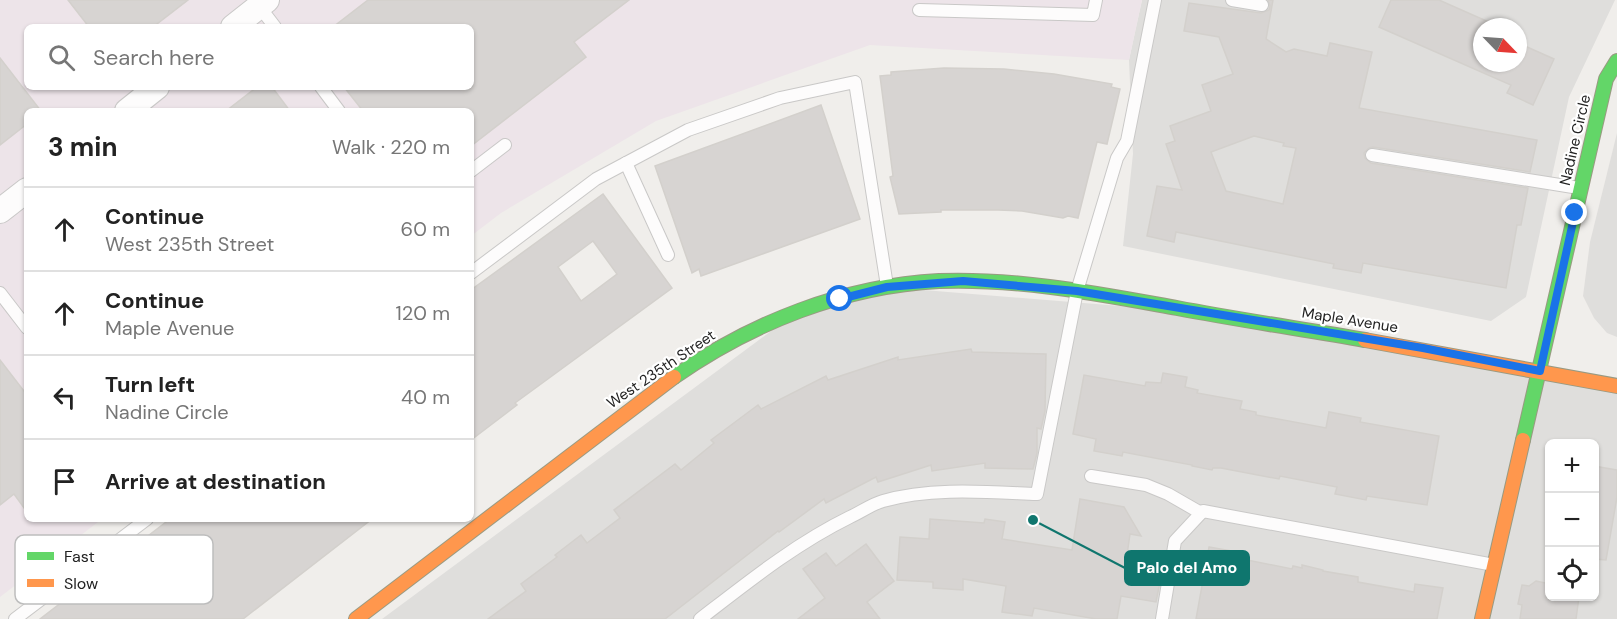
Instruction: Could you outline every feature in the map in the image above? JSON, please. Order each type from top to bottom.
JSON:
[{"type":"street","points":[[237,24],[263,3]]},
{"type":"street","name":"Nadine Circle","points":[[1482,619],[1606,79],[1617,61]]},
{"type":"street","points":[[131,108],[153,90]]},
{"type":"street","points":[[0,211],[24,192]]},
{"type":"street","name":"West 235th Street","points":[[356,619],[653,391],[710,353],[753,330],[840,299],[887,287],[963,281],[1077,291]]},
{"type":"street","name":"Maple Avenue","points":[[1077,291],[1423,348],[1617,386]]},
{"type":"lane","points":[[919,10],[1094,15],[1096,0]]},
{"type":"lane","points":[[700,619],[781,556],[833,525],[882,501],[932,493],[975,491],[1037,494],[1077,291],[1117,158],[1127,141],[1155,0]]},
{"type":"lane","points":[[1232,0],[1262,5]]},
{"type":"lane","points":[[263,3],[274,24]]},
{"type":"lane","points":[[474,271],[596,179],[688,130],[780,98],[855,82],[887,287]]},
{"type":"lane","points":[[323,90],[337,108]]},
{"type":"lane","points":[[474,169],[505,145]]},
{"type":"lane","points":[[1372,155],[1581,188]]},
{"type":"lane","points":[[626,163],[668,255]]},
{"type":"lane","points":[[0,292],[24,324]]},
{"type":"lane","points":[[1091,476],[1146,485],[1168,494],[1201,513]]},
{"type":"lane","points":[[1162,619],[1175,541],[1203,511],[1495,565]]},
{"type":"lane","points":[[126,535],[143,522]]},
{"type":"lane","points":[[15,619],[35,604]]},
{"type":"shaded area","points":[[0,0],[1142,0],[1129,60],[870,45],[656,121],[501,213],[474,234],[474,108],[24,108],[24,522],[98,522],[81,535],[15,535],[15,586],[0,597]]},
{"type":"shaded area","points":[[1142,0],[1615,0],[1569,97],[1526,297],[1491,321],[1123,246],[1133,154],[1129,60]]},
{"type":"shaded area","points":[[1617,133],[1617,337],[1607,333],[1594,318],[1583,296],[1590,242]]},
{"type":"shaded area","points":[[887,287],[1194,312],[1617,389],[1617,619],[382,619],[794,314]]},
{"type":"building","points":[[68,0],[188,0],[157,24],[87,24]]},
{"type":"building","points":[[368,0],[629,0],[574,42],[586,57],[474,144],[474,108],[361,108],[346,90],[474,90],[474,24],[337,24]]},
{"type":"building","points":[[1268,0],[1273,0],[1266,39],[1286,52],[1294,49],[1327,56],[1330,43],[1372,52],[1359,108],[1537,140],[1530,172],[1373,147],[1364,153],[1365,158],[1371,163],[1528,188],[1521,225],[1517,225],[1506,288],[1363,263],[1361,273],[1333,268],[1334,264],[1176,232],[1174,242],[1147,236],[1157,186],[1182,190],[1166,144],[1175,141],[1170,126],[1211,111],[1202,85],[1233,74],[1219,37],[1184,31],[1189,3],[1261,13],[1269,10]],"holes":[[[1254,136],[1284,143],[1283,146],[1296,148],[1283,204],[1226,191],[1211,152]]]},
{"type":"building","points":[[1391,0],[1439,0],[1480,18],[1473,18],[1473,68],[1379,27]]},
{"type":"building","points":[[1527,47],[1554,59],[1533,105],[1507,93],[1511,85],[1481,72],[1527,72]]},
{"type":"building","points":[[0,58],[39,108],[24,108],[24,126],[0,145]]},
{"type":"building","points":[[944,68],[1004,69],[1054,74],[1112,84],[1111,87],[1120,89],[1107,144],[1097,142],[1078,218],[998,210],[941,210],[941,212],[899,214],[890,177],[893,176],[880,76],[891,75],[891,72]]},
{"type":"building","points":[[253,90],[274,90],[288,108],[230,108]]},
{"type":"building","points":[[821,105],[860,219],[701,276],[699,269],[692,273],[655,166]]},
{"type":"building","points":[[603,194],[672,288],[515,403],[517,405],[474,438],[474,288]],"holes":[[[593,241],[617,274],[581,301],[558,267]]]},
{"type":"building","points":[[971,349],[972,352],[1046,354],[1045,411],[1041,429],[1037,428],[1037,453],[1033,469],[985,468],[985,463],[932,471],[931,465],[878,482],[876,477],[826,503],[824,499],[778,531],[665,619],[488,619],[526,591],[521,584],[557,557],[555,555],[581,535],[587,543],[620,518],[614,510],[675,464],[681,470],[714,443],[711,440],[758,405],[761,409],[826,376],[828,380],[898,357],[898,360]]},
{"type":"building","points":[[0,360],[24,391],[24,508],[14,494],[0,505]]},
{"type":"building","points":[[1163,373],[1187,377],[1185,387],[1198,390],[1197,393],[1242,401],[1240,409],[1256,412],[1256,415],[1326,428],[1329,412],[1361,418],[1360,422],[1439,436],[1427,505],[1367,496],[1366,500],[1335,494],[1337,487],[1280,476],[1279,479],[1221,468],[1212,470],[1123,452],[1122,456],[1094,451],[1096,439],[1073,434],[1084,375],[1145,386],[1146,382],[1161,383]]},
{"type":"building","points":[[1599,467],[1617,470],[1617,497],[1606,560],[1599,559]]},
{"type":"building","points":[[1080,499],[1124,507],[1141,536],[1130,534],[1124,576],[1160,582],[1156,602],[1121,596],[1117,619],[1096,619],[1034,608],[1032,616],[1002,612],[1006,586],[963,579],[963,590],[933,588],[933,582],[897,580],[900,537],[929,539],[930,519],[984,523],[985,519],[1005,522],[1002,539],[1072,550]]},
{"type":"building","points":[[166,522],[368,522],[243,619],[40,619],[60,604],[213,604],[213,535],[149,535]]},
{"type":"building","points":[[866,544],[894,581],[867,602],[880,619],[798,619],[825,598],[803,569],[826,553],[836,566]]},
{"type":"building","points":[[1209,547],[1238,552],[1237,558],[1292,569],[1293,566],[1302,568],[1302,565],[1358,577],[1358,582],[1414,592],[1415,584],[1443,588],[1437,619],[1196,619]]},
{"type":"building","points":[[1536,581],[1545,583],[1545,601],[1578,601],[1576,619],[1520,619],[1522,605],[1518,604],[1522,585],[1529,586]]},
{"type":"traffic: fast","points":[[1523,440],[1606,79],[1617,61]]},
{"type":"traffic: fast","points":[[674,377],[735,340],[800,311],[834,299],[868,291],[903,284],[939,281],[999,282],[1059,288],[1365,340]]},
{"type":"traffic: slow","points":[[1365,340],[1617,386]]},
{"type":"traffic: slow","points":[[356,619],[674,377]]},
{"type":"traffic: slow","points":[[1482,619],[1523,440]]},
{"type":"place","name":"Palo del Amo","points":[[1033,520]]},
{"type":"route","points":[[840,299],[887,287],[963,281],[1077,291],[1423,348],[1540,371],[1575,213]]}]
